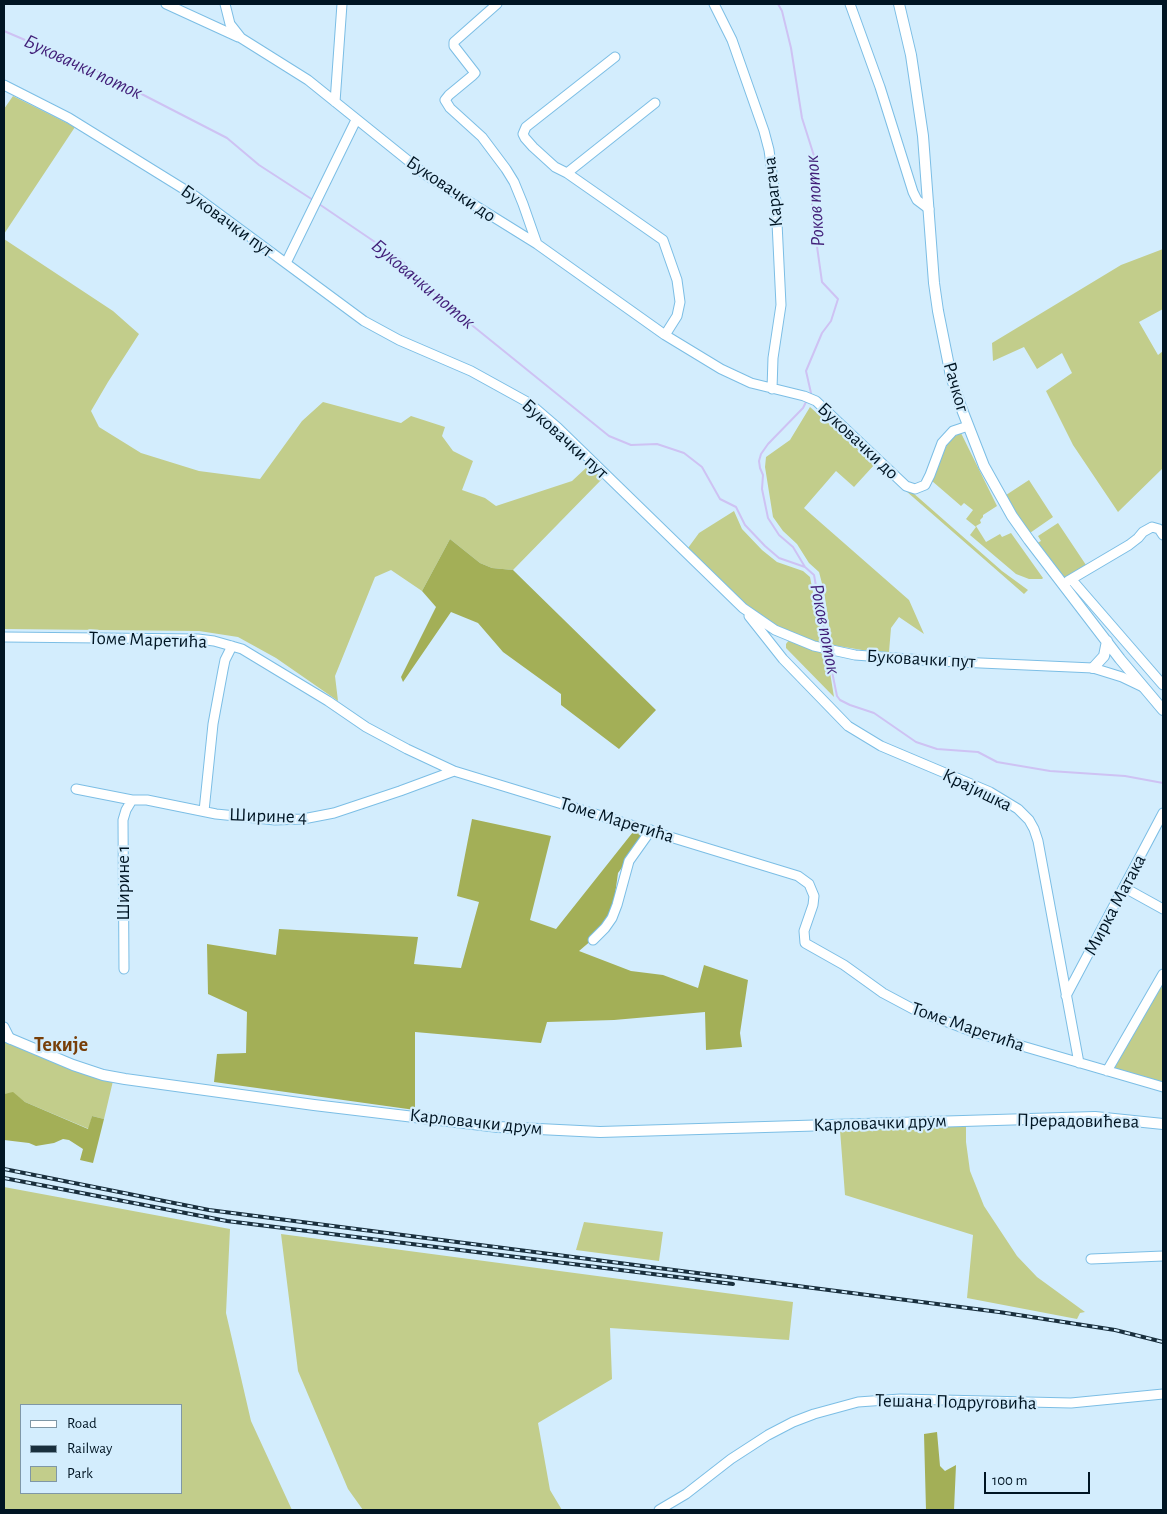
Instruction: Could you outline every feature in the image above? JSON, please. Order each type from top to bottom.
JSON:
[{"type":"main road","name":"Рачког","points":[[899,4],[915,76],[923,136],[934,283],[942,335],[951,376],[968,426],[984,466],[999,494],[1029,540],[1067,582],[1107,641],[1163,710]]},
{"type":"main road","points":[[1093,668],[1104,656],[1107,641]]},
{"type":"main road","name":"Карловачки друм","points":[[7,1038],[73,1065],[119,1078],[314,1105],[498,1127],[600,1132],[993,1119]]},
{"type":"main road","name":"Прерадовићева","points":[[993,1119],[1095,1117],[1163,1124]]},
{"type":"street","name":"Буковачки до","points":[[166,4],[232,36],[241,38],[308,80],[426,175],[537,244],[665,336],[732,375],[751,383],[804,396],[816,402],[906,486],[915,489],[920,488],[928,480],[942,442],[953,430],[968,426]]},
{"type":"street","points":[[225,4],[230,24],[241,38]]},
{"type":"street","points":[[335,102],[342,4]]},
{"type":"street","points":[[497,4],[454,42],[454,46],[475,73],[445,100],[450,108],[482,137],[514,182],[537,244]]},
{"type":"street","name":"Карагача","points":[[714,4],[732,40],[769,150],[776,202],[781,305],[773,358],[772,389]]},
{"type":"street","points":[[850,4],[880,87],[913,192],[917,200],[929,209]]},
{"type":"street","points":[[615,57],[526,127],[524,131],[525,138],[555,168],[567,173],[663,240],[677,280],[680,302],[677,316],[665,336]]},
{"type":"street","name":"Буковачки пут","points":[[4,86],[69,118],[192,194],[372,326],[399,340],[478,374],[530,403],[743,608],[764,624],[787,635],[828,649],[876,657],[1093,668],[1143,686]]},
{"type":"street","points":[[567,173],[655,103]]},
{"type":"street","points":[[286,263],[356,120]]},
{"type":"street","points":[[1163,534],[1152,526],[1129,545],[1067,582],[1163,685]]},
{"type":"street","name":"Крајишка","points":[[743,608],[776,652],[837,716],[858,734],[881,746],[990,792],[1008,802],[1025,815],[1034,829],[1038,841],[1079,1062]]},
{"type":"street","points":[[776,652],[776,643],[787,635]]},
{"type":"street","name":"Томе Маретића","points":[[4,637],[198,639],[232,646],[258,657],[328,701],[366,728],[454,770],[790,872],[802,878],[810,886],[814,896],[813,905],[804,931],[803,938],[807,945],[844,965],[883,993],[913,1009],[974,1032],[1163,1087]]},
{"type":"street","points":[[204,811],[213,724],[222,670],[232,646]]},
{"type":"street","name":"Ширине 4","points":[[76,789],[132,800],[148,800],[204,811],[275,820],[313,818],[400,791],[454,770]]},
{"type":"street","name":"Ширине 1","points":[[124,969],[123,820],[132,800]]},
{"type":"street","name":"Мирка Матака","points":[[1066,996],[1163,814]]},
{"type":"street","points":[[593,940],[612,918],[629,861],[652,830]]},
{"type":"street","points":[[1125,888],[1163,909]]},
{"type":"street","points":[[1107,1071],[1163,974]]},
{"type":"street","points":[[4,1027],[7,1038]]},
{"type":"street","points":[[1091,1258],[1163,1256]]},
{"type":"street","name":"Тешана Подруговића","points":[[659,1510],[686,1494],[731,1459],[768,1435],[814,1414],[850,1404],[900,1399],[1070,1403],[1163,1394]]},
{"type":"green space","points":[[13,96],[75,127],[4,234],[4,109]]},
{"type":"green space","points":[[4,239],[113,311],[139,334],[91,411],[99,427],[141,453],[199,471],[260,479],[302,421],[323,402],[401,423],[411,416],[445,427],[442,436],[453,451],[473,461],[462,490],[485,498],[496,506],[572,481],[587,467],[603,478],[513,570],[492,568],[480,563],[450,539],[422,591],[391,570],[375,577],[335,676],[338,701],[276,658],[238,637],[199,631],[4,629]]},
{"type":"green space","points":[[1163,249],[1163,309],[1139,322],[1158,355],[1163,351],[1163,468],[1118,512],[1073,445],[1046,391],[1072,373],[1062,353],[1037,369],[1024,347],[993,361],[992,343],[1121,265]]},
{"type":"green space","points":[[810,407],[875,464],[854,487],[836,471],[804,508],[909,600],[924,634],[899,617],[891,628],[889,652],[832,645],[824,591],[819,572],[809,563],[797,544],[783,531],[773,517],[765,467],[766,457],[790,440]]},
{"type":"green space","points":[[961,433],[997,506],[983,515],[980,520],[981,523],[976,526],[986,542],[1000,534],[1002,537],[1011,533],[1042,579],[1029,579],[1016,574],[970,535],[976,527],[966,519],[973,510],[964,503],[961,506],[932,481],[948,442],[951,438]]},
{"type":"green space","points":[[1029,480],[1053,517],[1027,535],[1003,497]]},
{"type":"green space","points":[[906,491],[912,492],[1002,571],[1028,590],[1024,594]]},
{"type":"green space","points":[[734,511],[742,529],[762,550],[777,562],[803,571],[810,577],[823,643],[815,642],[777,626],[746,605],[688,548],[699,533]]},
{"type":"green space","points":[[1058,523],[1088,568],[1069,578],[1058,580],[1035,544],[1041,541],[1038,536]]},
{"type":"green space","points":[[450,539],[480,563],[492,568],[513,570],[656,710],[619,749],[561,705],[561,694],[503,652],[478,623],[451,612],[403,682],[401,677],[436,607],[422,591]]},
{"type":"green space","points":[[789,640],[827,654],[834,697],[786,648]]},
{"type":"green space","points":[[472,819],[551,836],[530,920],[556,929],[633,832],[647,833],[618,873],[613,909],[593,939],[579,951],[631,971],[663,975],[698,988],[704,965],[748,980],[740,1033],[742,1047],[706,1050],[705,1012],[614,1020],[547,1022],[541,1043],[415,1032],[415,1110],[214,1082],[217,1054],[246,1053],[247,1012],[208,994],[207,944],[276,955],[279,929],[418,937],[414,964],[461,968],[479,902],[457,896]]},
{"type":"green space","points":[[1163,983],[1163,1082],[1114,1068]]},
{"type":"green space","points":[[4,1040],[53,1062],[113,1081],[104,1119],[92,1116],[89,1129],[25,1102],[13,1093],[4,1094]]},
{"type":"green space","points":[[13,1092],[25,1102],[88,1129],[92,1116],[104,1119],[93,1163],[80,1160],[83,1149],[69,1140],[63,1139],[54,1143],[36,1146],[29,1143],[4,1140],[4,1094]]},
{"type":"green space","points":[[966,1126],[970,1171],[984,1206],[1017,1256],[1037,1277],[1085,1312],[1080,1313],[1077,1319],[967,1298],[973,1235],[845,1195],[840,1130]]},
{"type":"green space","points":[[4,1187],[230,1229],[226,1313],[251,1421],[292,1510],[4,1510]]},
{"type":"green space","points":[[584,1222],[663,1232],[659,1261],[576,1250]]},
{"type":"green space","points":[[281,1234],[793,1302],[789,1340],[610,1328],[612,1379],[538,1423],[550,1490],[562,1510],[363,1510],[348,1489],[298,1371]]},
{"type":"green space","points":[[937,1432],[940,1466],[945,1471],[956,1465],[954,1510],[926,1510],[924,1434]]},
{"type":"waterway","name":"Роков поток","points":[[778,4],[782,11],[791,48],[802,118],[815,159],[812,174],[812,211],[822,282],[838,299],[831,321],[822,333],[806,371],[811,393],[809,396]]},
{"type":"waterway","name":"Буковачки поток","points":[[4,31],[93,69],[227,138],[259,165],[313,200]]},
{"type":"waterway","name":"Буковачки поток","points":[[319,204],[400,259],[442,301],[609,436],[631,445],[657,444],[684,453],[702,467],[720,499],[736,507],[745,525],[765,546],[779,558],[805,567]]},
{"type":"waterway","name":"Роков поток","points":[[807,400],[803,408],[768,444],[761,454],[759,461],[763,475],[762,489],[768,518],[779,535],[793,547],[805,567],[814,575],[827,645]]},
{"type":"waterway","name":"Роков поток","points":[[828,652],[837,696],[840,700],[874,713],[916,742],[937,749],[978,752],[997,762],[1050,771],[1125,776],[1163,783]]},
{"type":"railway","points":[[4,1169],[209,1210],[999,1312],[1115,1330],[1163,1342]]},
{"type":"railway","points":[[4,1178],[227,1221],[733,1284]]},
{"type":"district","name":"Текије","points":[[61,1045]]}]
